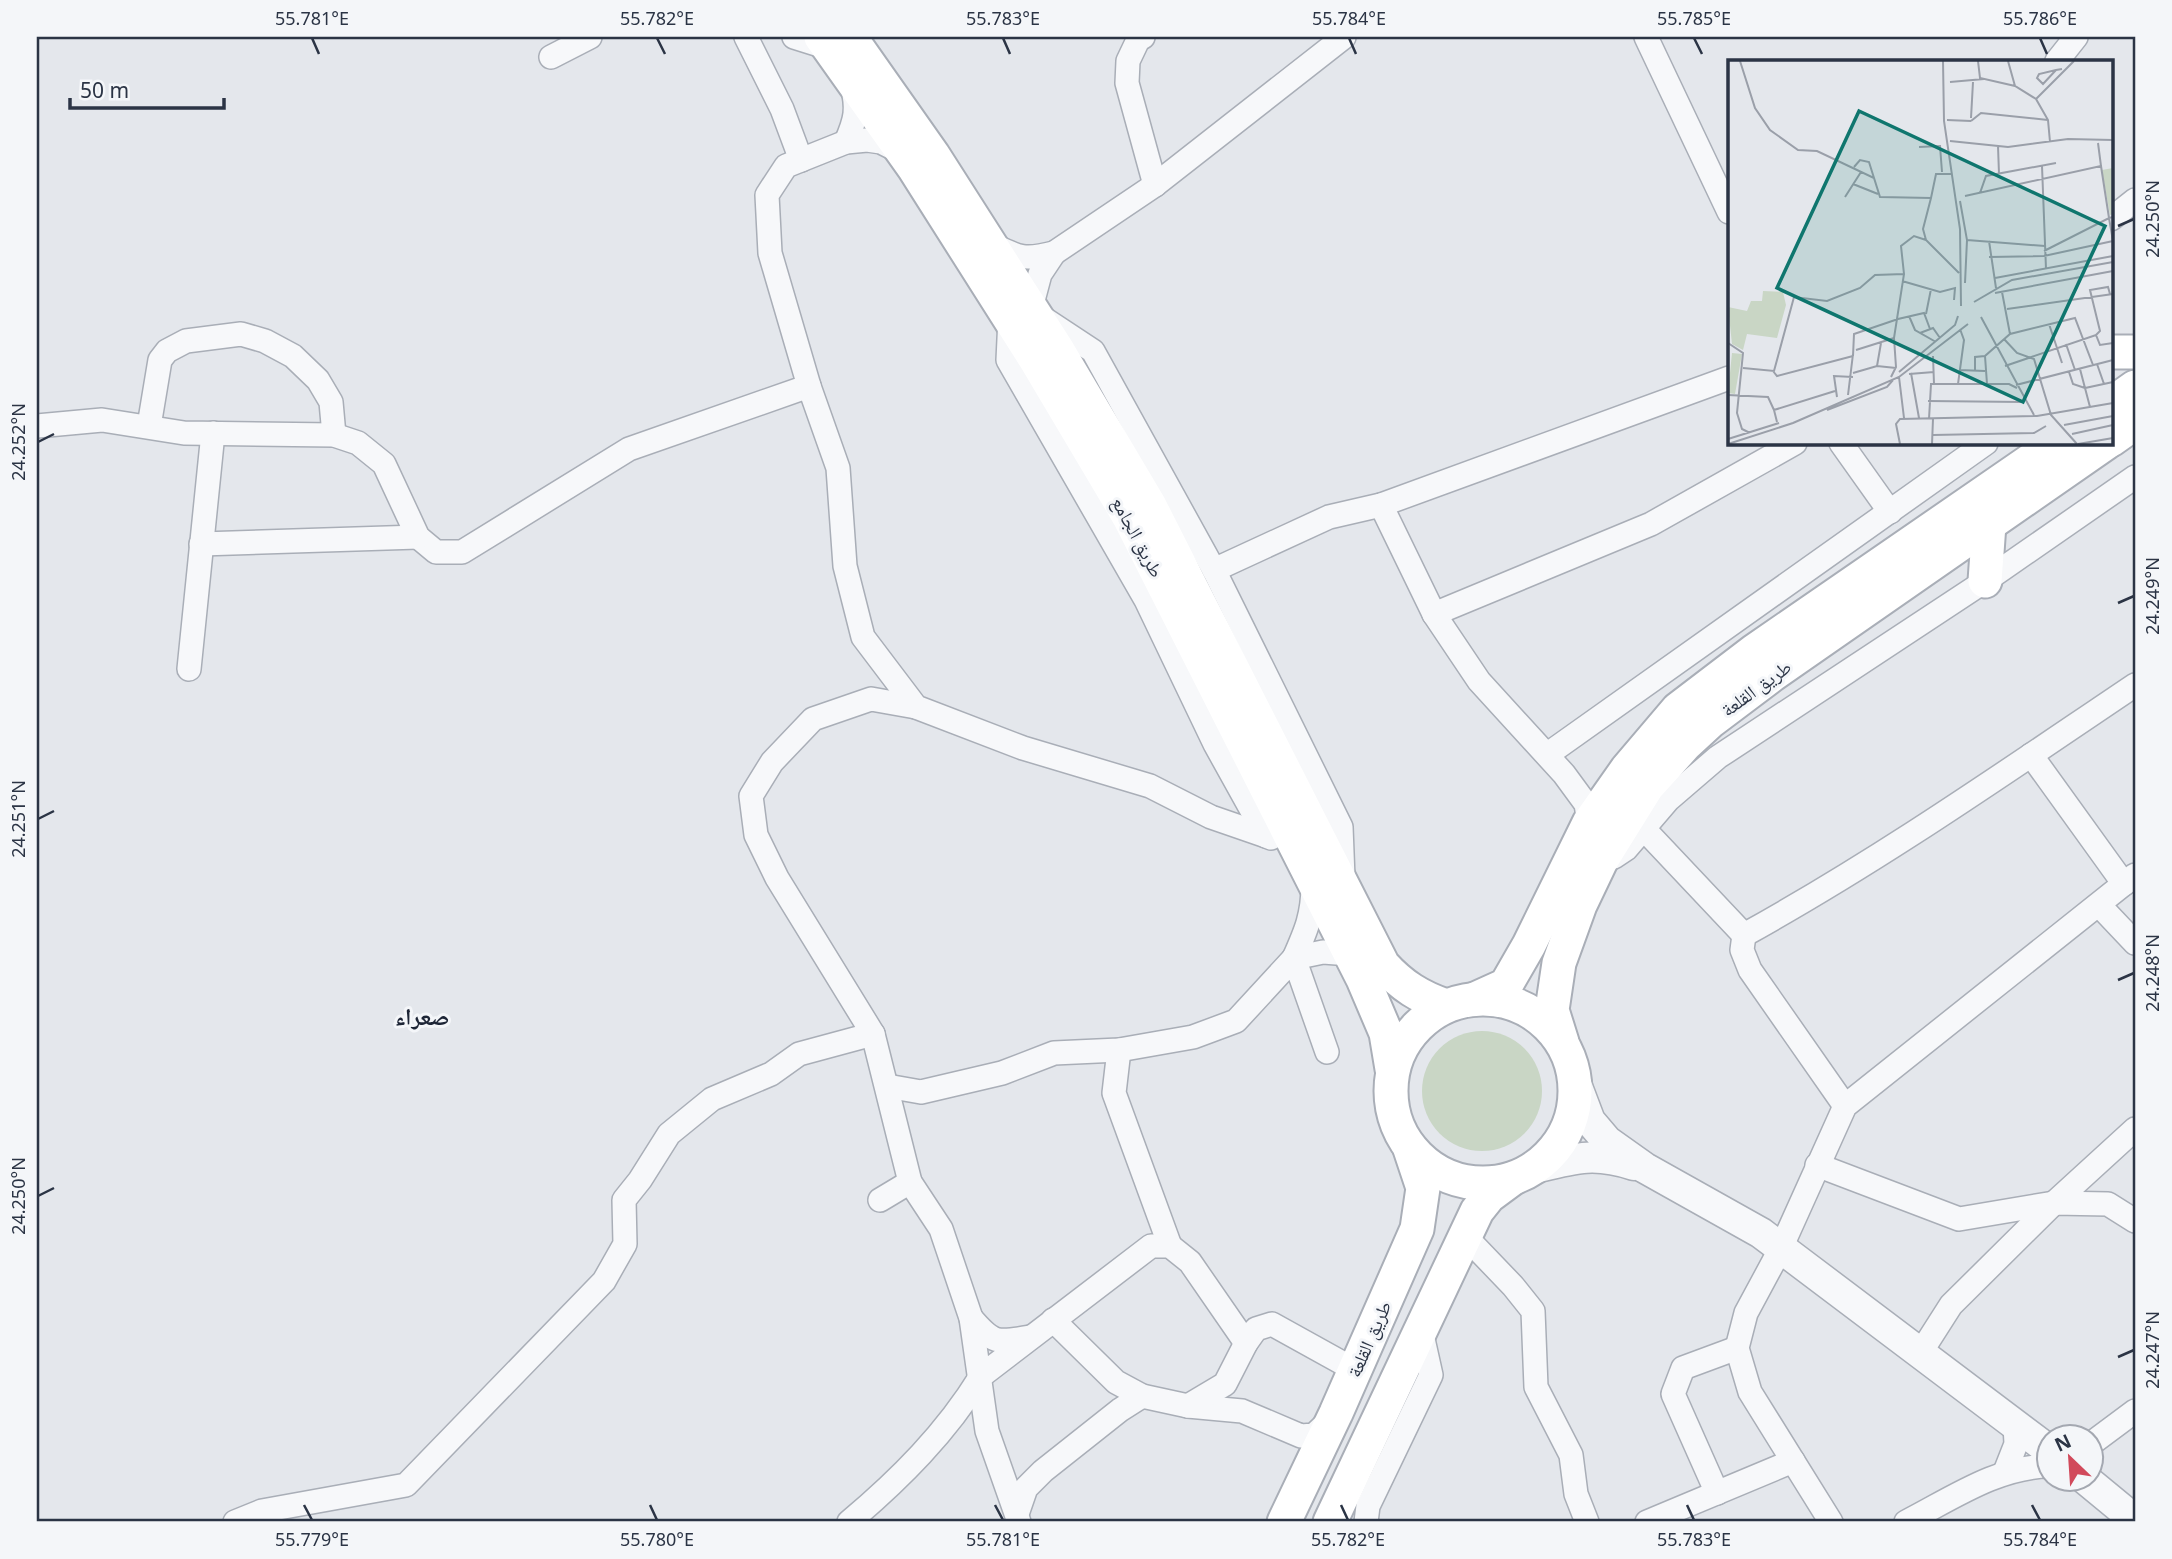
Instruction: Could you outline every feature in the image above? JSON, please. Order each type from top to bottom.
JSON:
[{"type":"main road","name":"طريق الجامع","points":[[834,41],[850,77],[903,153],[1025,313],[1150,506],[1383,965],[1399,983],[1422,997],[1461,1002]]},
{"type":"main road","name":"طريق الجامع","points":[[834,41],[933,155],[989,243],[1129,517],[1281,841],[1312,879],[1350,954],[1386,1033],[1392,1069]]},
{"type":"main road","points":[[2112,352],[2135,352]]},
{"type":"main road","points":[[2112,403],[2135,387]]},
{"type":"main road","points":[[2112,439],[2135,422]]},
{"type":"main road","name":"طريق القلعة","points":[[1461,1002],[1506,985],[1534,936],[1589,823],[1627,769],[1678,709],[1754,651],[2055,444]]},
{"type":"main road","name":"طريق القلعة","points":[[1562,1042],[1552,1010],[1559,963],[1580,905],[1601,861],[1647,787],[1685,745],[1711,721],[1772,675],[2105,444]]},
{"type":"main road","points":[[1985,581],[1989,524]]},
{"type":"main road","points":[[1330,1522],[1465,1236],[1483,1204],[1553,1151],[1567,1131],[1574,1108],[1576,1084],[1572,1062],[1562,1042],[1534,1013],[1495,999],[1461,1002],[1422,1021],[1404,1043],[1392,1069],[1390,1097],[1396,1124],[1410,1149],[1430,1168],[1456,1180],[1484,1184],[1523,1173]]},
{"type":"main road","name":"طريق القلعة","points":[[1284,1522],[1336,1413],[1417,1229],[1423,1188],[1410,1149]]},
{"type":"street","points":[[551,57],[590,37]]},
{"type":"street","points":[[746,37],[782,109],[801,160]]},
{"type":"street","points":[[794,37],[834,41]]},
{"type":"street","points":[[1143,37],[1138,40],[1128,61],[1127,83],[1155,185]]},
{"type":"street","points":[[989,243],[1030,259],[1054,253],[1155,185],[1344,37]]},
{"type":"street","points":[[1646,37],[1728,210]]},
{"type":"street","points":[[2058,60],[2076,37]]},
{"type":"street","points":[[846,142],[855,122],[857,104],[850,77]]},
{"type":"street","points":[[903,153],[881,142],[846,142],[786,166],[766,195],[770,253],[809,386],[838,468],[845,566],[863,637],[916,707]]},
{"type":"street","points":[[2112,218],[2135,200]]},
{"type":"street","points":[[1054,253],[1040,274],[1025,313],[1093,351],[1214,570],[1341,827],[1344,889]]},
{"type":"street","points":[[149,426],[160,360],[167,351],[186,341],[241,334],[265,341],[293,356],[318,380],[331,402],[334,435]]},
{"type":"street","points":[[2112,351],[2135,334]]},
{"type":"street","points":[[1214,570],[1329,517],[1381,505],[1728,378]]},
{"type":"street","points":[[37,426],[102,420],[184,433],[334,435],[358,443],[384,464],[418,537],[436,552],[462,552],[629,449],[809,386]]},
{"type":"street","points":[[189,670],[213,433]]},
{"type":"street","points":[[1434,614],[1651,524],[1792,444]]},
{"type":"street","points":[[1842,444],[1890,512]]},
{"type":"street","points":[[1548,754],[1985,444]]},
{"type":"street","points":[[1601,861],[1626,849],[1668,800],[1718,757],[1985,581],[2135,477]]},
{"type":"street","points":[[1381,505],[1434,614],[1479,681],[1548,754],[1586,804],[1589,823]]},
{"type":"street","points":[[201,544],[418,537]]},
{"type":"street","points":[[1744,935],[1919,830],[2132,692]]},
{"type":"street","points":[[1018,1518],[987,1431],[971,1318],[941,1229],[910,1182],[873,1034],[777,878],[756,835],[751,796],[772,762],[814,719],[871,699],[916,707],[1023,748],[1150,786],[1211,817],[1281,841]]},
{"type":"street","points":[[1831,1522],[1750,1392],[1737,1349],[1746,1312],[1781,1248],[1844,1106],[2129,879],[2031,755]]},
{"type":"street","points":[[1643,828],[1744,935]]},
{"type":"street","points":[[887,1086],[921,1091],[1002,1073],[1054,1053],[1119,1050],[1193,1037],[1236,1021],[1294,958],[1308,928],[1313,908],[1312,879]]},
{"type":"street","points":[[2099,905],[2135,943]]},
{"type":"street","points":[[1744,935],[1742,950],[1750,970],[1844,1106]]},
{"type":"street","points":[[1294,958],[1323,952],[1350,954]]},
{"type":"street","points":[[1294,958],[1327,1052]]},
{"type":"street","points":[[235,1522],[262,1511],[406,1485],[604,1281],[625,1244],[624,1200],[669,1134],[712,1099],[771,1074],[799,1054],[873,1034]]},
{"type":"street","points":[[1119,1050],[1114,1093],[1170,1247],[1190,1262],[1246,1343]]},
{"type":"street","points":[[1576,1084],[1590,1121],[1607,1141],[1645,1168],[1761,1233],[2036,1441]]},
{"type":"street","points":[[897,1126],[921,1091]]},
{"type":"street","points":[[1921,1352],[1951,1305],[2054,1203],[2135,1129]]},
{"type":"street","points":[[1523,1173],[1579,1157],[1610,1157],[1645,1168]]},
{"type":"street","points":[[1817,1164],[1959,1219],[2054,1203],[2108,1204],[2135,1221]]},
{"type":"street","points":[[880,1200],[910,1182]]},
{"type":"street","points":[[1465,1236],[1513,1286],[1532,1311],[1536,1387],[1571,1455],[1576,1494],[1587,1522]]},
{"type":"street","points":[[849,1522],[882,1494],[939,1436],[981,1376],[1151,1246],[1170,1247]]},
{"type":"street","points":[[971,1318],[988,1338],[1007,1341],[1031,1337]]},
{"type":"street","points":[[1053,1320],[1116,1382],[1142,1396],[1188,1406],[1242,1411],[1301,1436],[1314,1435],[1336,1413]]},
{"type":"street","points":[[1188,1406],[1225,1384],[1256,1329],[1272,1324],[1355,1370]]},
{"type":"street","points":[[1366,1522],[1368,1506],[1431,1375],[1421,1330]]},
{"type":"street","points":[[1717,1493],[1673,1394],[1683,1368],[1737,1349]]},
{"type":"street","points":[[1116,1382],[1121,1410]]},
{"type":"street","points":[[1225,1384],[1242,1411]]},
{"type":"street","points":[[1018,1518],[1026,1488],[1043,1471],[1142,1396]]},
{"type":"street","points":[[2106,1432],[2135,1411]]},
{"type":"street","points":[[939,1436],[967,1424],[987,1431]]},
{"type":"street","points":[[2006,1472],[2016,1444],[2015,1425]]},
{"type":"street","points":[[997,1460],[1021,1472],[1043,1471]]},
{"type":"street","points":[[1647,1522],[1793,1461]]},
{"type":"street","points":[[1906,1522],[2006,1472],[2025,1466],[2036,1466]]},
{"type":"street","points":[[2099,1492],[2130,1519]]},
{"type":"green space","points":[[1482,1031],[1505,1035],[1525,1048],[1538,1068],[1542,1091],[1538,1114],[1525,1134],[1505,1147],[1482,1151],[1459,1147],[1439,1134],[1426,1114],[1422,1091],[1426,1068],[1439,1048],[1459,1035]]},
{"type":"district","name":"صعراء","points":[[422,1017]]}]
